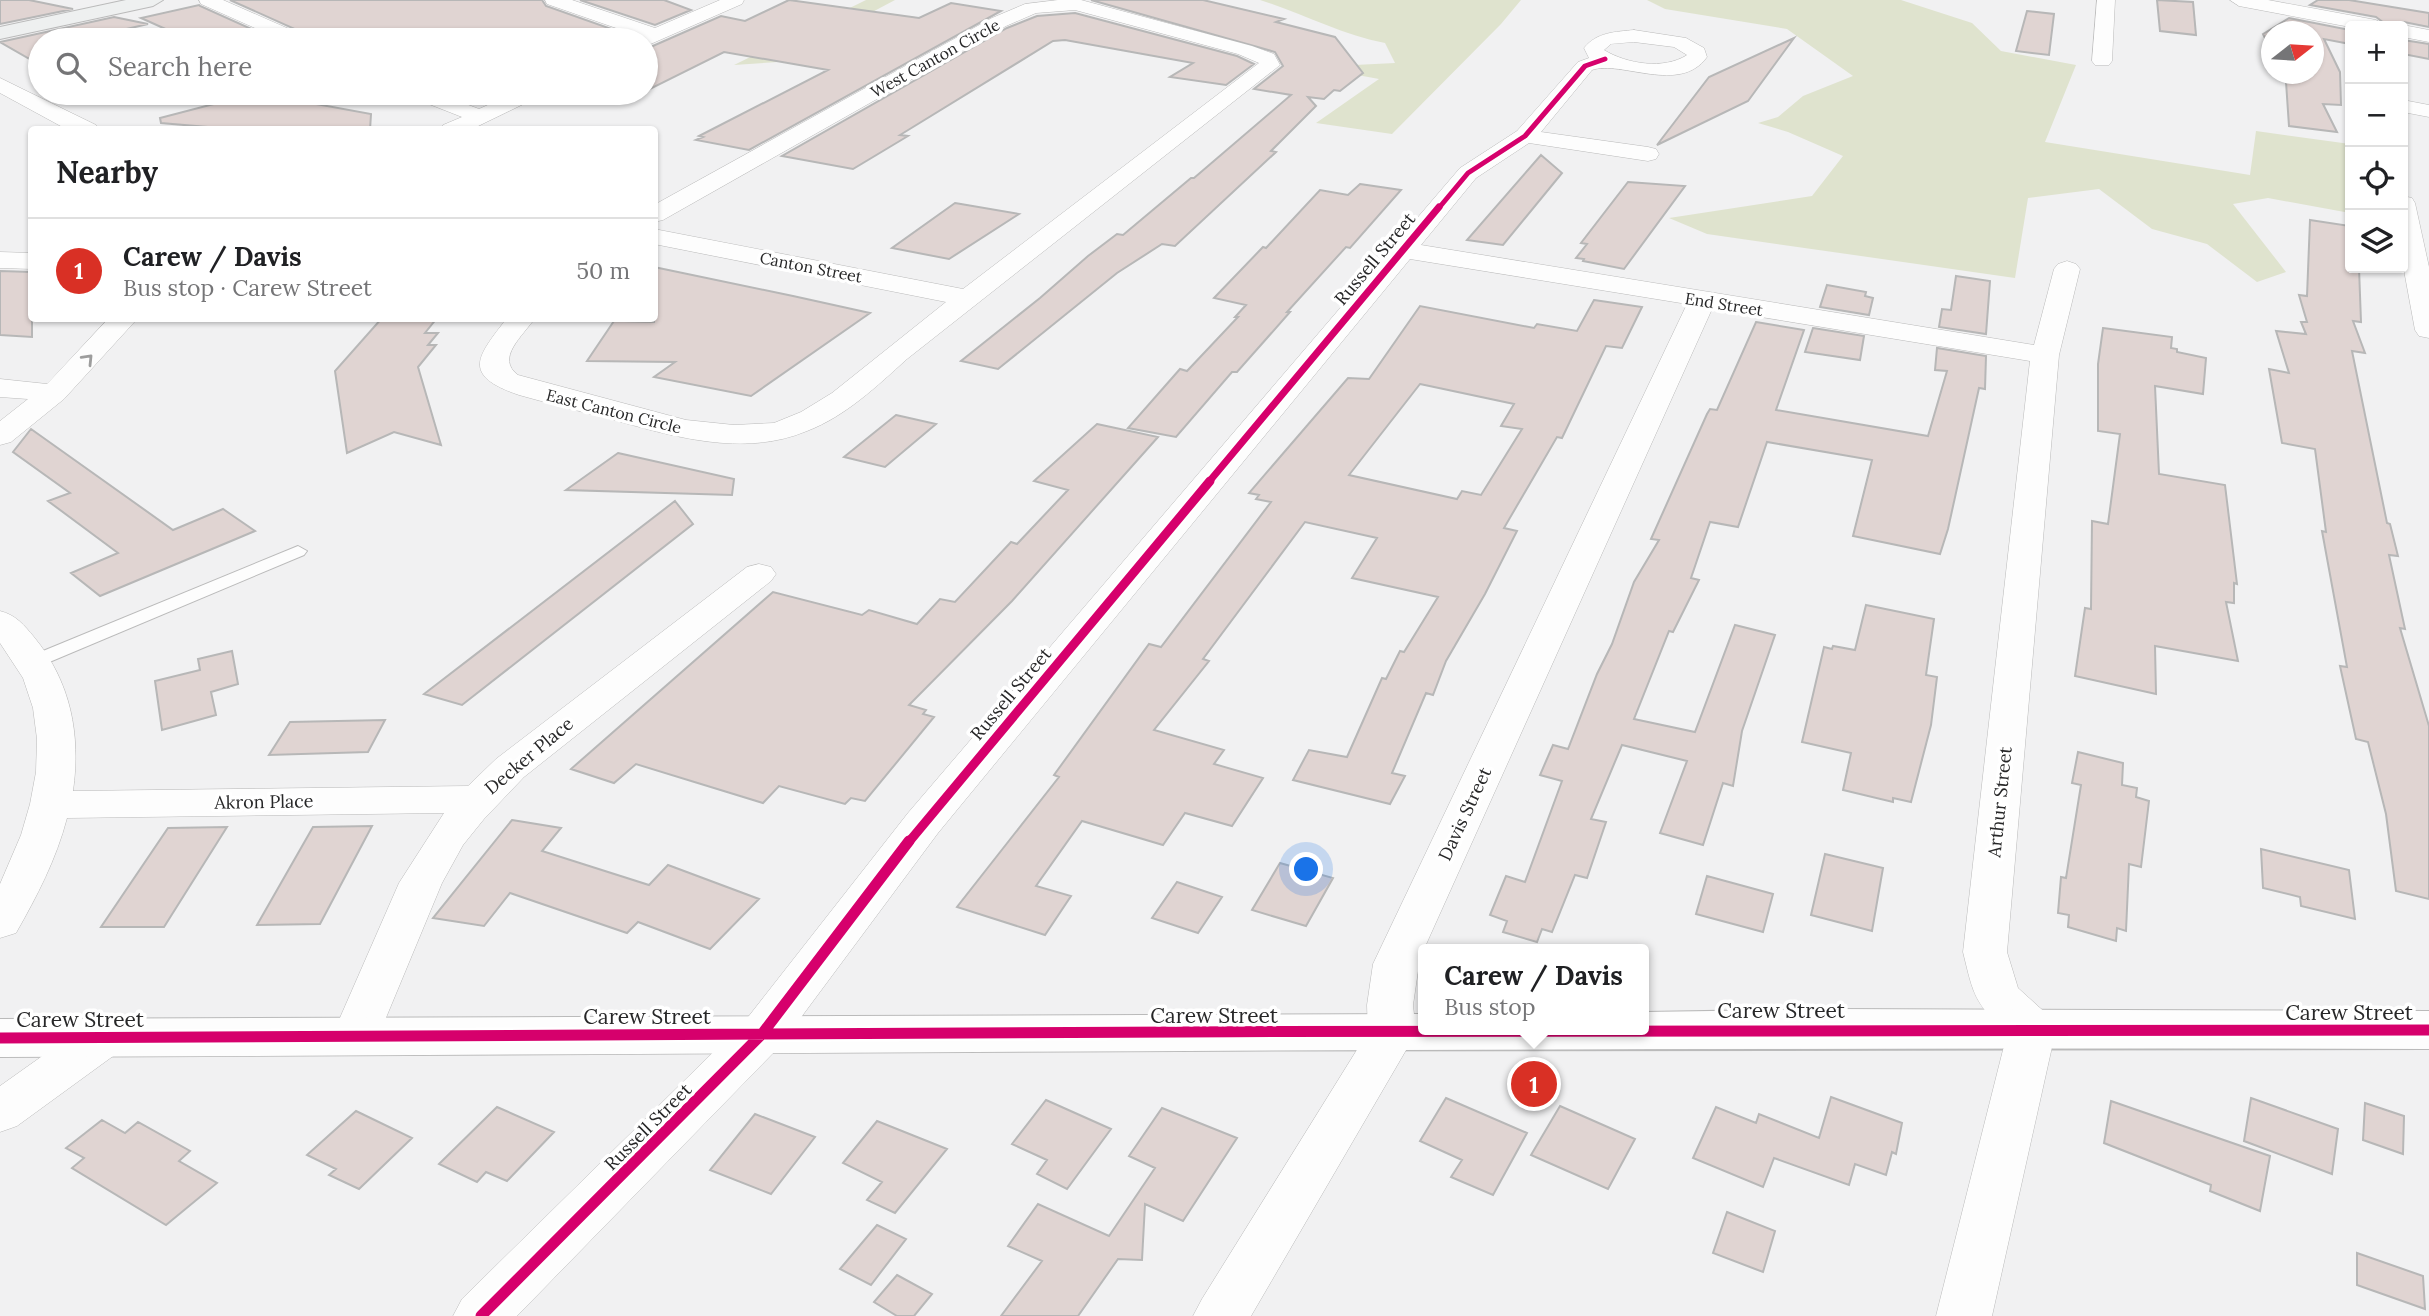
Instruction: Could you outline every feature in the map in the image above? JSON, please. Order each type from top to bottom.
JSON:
[{"type":"main road","points":[[0,33],[148,0]]},
{"type":"street","points":[[208,0],[271,28]]},
{"type":"street","points":[[554,0],[625,28]]},
{"type":"street","points":[[658,35],[735,0]]},
{"type":"street","points":[[2102,61],[2106,0]]},
{"type":"street","points":[[2239,0],[2345,22]]},
{"type":"street","name":"West Canton Circle","points":[[658,213],[1026,10],[1055,5],[1084,6],[1267,58],[1270,65],[967,298]]},
{"type":"street","points":[[2408,32],[2429,36]]},
{"type":"street","name":"Russell Street","points":[[481,1316],[762,1034],[923,823],[1468,173],[1525,136],[1585,66],[1605,60]]},
{"type":"street","points":[[0,84],[28,100]]},
{"type":"street","points":[[37,105],[79,126]]},
{"type":"street","points":[[450,105],[479,116]]},
{"type":"street","points":[[459,126],[504,105]]},
{"type":"street","points":[[2408,107],[2429,111]]},
{"type":"street","points":[[1525,136],[1648,153]]},
{"type":"street","points":[[2404,210],[2429,330]]},
{"type":"street","name":"Canton Street","points":[[658,237],[967,298]]},
{"type":"street","name":"End Street","points":[[1403,250],[2045,355]]},
{"type":"street","name":"Arthur Street","points":[[2032,1029],[1997,996],[1985,952],[2045,355],[2067,269]]},
{"type":"street","name":"East Canton Circle","points":[[519,322],[496,352],[493,363],[497,373],[508,381],[686,429],[747,434],[776,431],[821,412],[852,393],[897,353],[967,298]]},
{"type":"street","name":"Davis Street","points":[[1392,1033],[1390,1005],[1396,964],[1702,301]]},
{"type":"street","points":[[0,436],[54,393],[121,322]]},
{"type":"street","points":[[0,388],[54,393]]},
{"type":"street","name":"Decker Place","points":[[356,1036],[420,882],[449,835],[478,799],[510,768],[759,574]]},
{"type":"street","points":[[0,622],[20,642],[43,679],[54,722],[56,764],[50,804],[32,863],[0,922]]},
{"type":"street","name":"Akron Place","points":[[50,804],[478,799]]},
{"type":"street","points":[[1964,1316],[2032,1029]]},
{"type":"street","name":"Carew Street","points":[[1649,1031],[2429,1030]]},
{"type":"street","points":[[1221,1316],[1392,1033]]},
{"type":"street","name":"Carew Street","points":[[0,1038],[1418,1033]]},
{"type":"street","points":[[0,1112],[103,1038]]},
{"type":"lane","points":[[33,662],[298,551]]},
{"type":"green space","points":[[866,0],[895,0],[778,62],[734,65]]},
{"type":"green space","points":[[1260,0],[1521,0],[1501,24],[1392,134],[1316,123],[1379,79],[1314,67],[1395,63],[1385,43],[1353,35]]},
{"type":"green space","points":[[1647,0],[1901,0],[1972,23],[2001,51],[2076,65],[2045,142],[2250,175],[2256,131],[2345,143],[2345,212],[2268,198],[2233,204],[2286,272],[2257,282],[2207,244],[2152,229],[2099,189],[2028,198],[2015,278],[1707,234],[1669,218],[1812,196],[1843,156],[1788,132],[1758,123],[1778,117],[1803,96],[1853,76],[1787,29],[1665,9]]},
{"type":"building","points":[[0,0],[29,0],[73,9],[0,24]]},
{"type":"building","points":[[230,0],[542,0],[546,6],[608,28],[293,28]]},
{"type":"building","points":[[580,0],[664,0],[691,10],[655,25]]},
{"type":"building","points":[[789,0],[919,18],[951,3],[1001,11],[749,150],[696,140],[703,137],[699,136],[828,70],[724,52],[658,85],[658,44],[721,16],[745,21]]},
{"type":"building","points":[[1091,0],[1203,0],[1284,19],[1276,22],[1335,37],[1363,73],[1340,91],[1334,90],[1324,99],[1308,97],[1316,106],[1271,151],[1276,152],[1175,246],[1162,244],[1117,273],[998,369],[961,361],[1088,256],[1117,234],[1123,235],[1194,178],[1291,95],[1254,89],[1283,66],[1275,52]]},
{"type":"building","points":[[2157,0],[2193,2],[2196,35],[2160,31]]},
{"type":"building","points":[[2318,0],[2349,0],[2429,13],[2429,27],[2408,21],[2381,21],[2376,17],[2310,5]]},
{"type":"building","points":[[199,5],[250,28],[163,28],[141,18]]},
{"type":"building","points":[[2027,11],[2054,14],[2049,55],[2016,51]]},
{"type":"building","points":[[1075,13],[1237,56],[1254,64],[1226,85],[1170,77],[1193,63],[1065,40],[1053,41],[900,135],[908,136],[853,169],[782,156],[1007,28],[1037,16]]},
{"type":"building","points":[[114,17],[148,24],[131,28],[64,28]]},
{"type":"building","points":[[2324,25],[2345,29],[2345,43],[2324,39]]},
{"type":"building","points":[[28,36],[28,58],[0,42]]},
{"type":"building","points":[[1794,38],[1748,101],[1657,145],[1709,77]]},
{"type":"building","points":[[2324,39],[2340,72],[2341,105],[2323,104],[2337,132],[2289,126],[2286,84],[2324,84]]},
{"type":"building","points":[[2408,41],[2429,44],[2429,59],[2408,55]]},
{"type":"building","points":[[210,105],[322,105],[371,114],[370,126],[196,126],[161,123],[160,118]]},
{"type":"building","points":[[1541,155],[1562,173],[1503,245],[1467,240]]},
{"type":"building","points":[[1628,182],[1685,186],[1624,269],[1576,258],[1587,244],[1581,243]]},
{"type":"building","points":[[1360,184],[1401,190],[1350,248],[1346,247],[1287,312],[1290,312],[1237,372],[1232,372],[1176,437],[1128,428],[1180,369],[1187,371],[1246,305],[1214,298],[1320,190],[1348,195]]},
{"type":"building","points":[[955,203],[1019,214],[949,259],[892,248]]},
{"type":"building","points":[[2310,220],[2345,225],[2345,273],[2359,273],[2361,322],[2353,321],[2365,353],[2352,351],[2387,523],[2390,524],[2398,556],[2389,555],[2405,629],[2400,628],[2429,726],[2429,899],[2396,891],[2386,814],[2368,742],[2356,739],[2340,666],[2347,667],[2322,531],[2326,532],[2315,449],[2282,443],[2269,369],[2289,373],[2276,331],[2306,334],[2301,322],[2307,322],[2299,295],[2307,296]]},
{"type":"building","points":[[658,268],[870,313],[751,396],[654,377],[675,362],[587,361],[613,322],[658,322]]},
{"type":"building","points":[[0,271],[28,272],[28,322],[32,322],[32,337],[0,335]]},
{"type":"building","points":[[1956,276],[1990,281],[1986,334],[1939,327],[1942,309],[1951,310]]},
{"type":"building","points":[[1827,285],[1866,292],[1865,296],[1873,298],[1869,315],[1820,307]]},
{"type":"building","points":[[1594,300],[1642,307],[1622,348],[1606,346],[1562,438],[1557,437],[1504,528],[1517,531],[1485,594],[1446,661],[1433,695],[1426,693],[1392,773],[1405,776],[1390,804],[1293,780],[1309,750],[1347,757],[1382,678],[1386,679],[1400,651],[1404,652],[1438,597],[1352,578],[1377,538],[1305,522],[1203,659],[1209,661],[1154,730],[1224,750],[1214,764],[1263,778],[1232,826],[1185,813],[1163,845],[1082,821],[1036,886],[1071,896],[1045,935],[957,907],[1059,777],[1054,775],[1149,644],[1161,647],[1271,502],[1256,499],[1259,495],[1249,493],[1348,378],[1369,379],[1420,306],[1534,328],[1537,324],[1577,331]],"holes":[[[1420,384],[1514,404],[1501,426],[1522,429],[1481,495],[1462,491],[1457,499],[1349,475]]]},
{"type":"building","points":[[378,322],[434,322],[425,333],[438,333],[428,345],[436,345],[418,367],[441,445],[394,432],[347,453],[335,371]]},
{"type":"building","points":[[1756,322],[1804,330],[1776,410],[1928,436],[1947,371],[1935,370],[1937,348],[1986,356],[1985,389],[1979,388],[1940,554],[1853,536],[1872,460],[1767,442],[1738,527],[1710,522],[1691,578],[1699,580],[1673,632],[1669,631],[1634,719],[1695,732],[1735,625],[1775,635],[1742,731],[1733,786],[1723,783],[1703,845],[1660,833],[1687,761],[1622,745],[1591,819],[1606,822],[1587,878],[1575,875],[1552,932],[1542,929],[1537,942],[1503,932],[1507,921],[1490,915],[1506,876],[1525,882],[1562,781],[1540,775],[1553,745],[1568,749],[1597,674],[1612,644],[1634,582],[1659,540],[1651,539],[1707,414],[1710,409],[1717,410]]},
{"type":"building","points":[[1813,328],[1864,336],[1860,360],[1805,352]]},
{"type":"building","points":[[2103,328],[2172,337],[2171,348],[2177,349],[2177,352],[2206,358],[2203,394],[2155,386],[2159,474],[2225,485],[2237,584],[2234,583],[2234,603],[2226,602],[2238,661],[2155,646],[2156,694],[2075,676],[2085,608],[2091,609],[2092,521],[2108,524],[2120,434],[2098,431],[2098,364]]},
{"type":"building","points":[[896,415],[936,424],[885,467],[844,457]]},
{"type":"building","points":[[1097,424],[1158,437],[1012,601],[909,705],[926,710],[923,714],[934,717],[865,801],[851,798],[845,804],[779,786],[763,803],[636,764],[614,783],[571,769],[773,592],[862,615],[869,610],[917,624],[940,599],[955,602],[1011,542],[1017,544],[1068,490],[1034,481]]},
{"type":"building","points":[[31,429],[173,530],[223,509],[255,531],[100,596],[71,573],[118,553],[48,501],[70,493],[13,452]]},
{"type":"building","points":[[618,453],[734,479],[732,495],[566,490]]},
{"type":"building","points":[[675,501],[693,524],[462,705],[424,694]]},
{"type":"building","points":[[1866,605],[1934,619],[1926,675],[1937,677],[1931,725],[1911,802],[1893,798],[1893,802],[1843,790],[1851,753],[1802,742],[1824,647],[1855,650]]},
{"type":"building","points":[[232,651],[238,684],[211,692],[216,715],[162,730],[155,681],[200,670],[198,659]]},
{"type":"building","points":[[385,720],[368,752],[269,755],[290,722]]},
{"type":"building","points":[[2078,752],[2123,763],[2122,785],[2137,788],[2136,797],[2149,801],[2141,867],[2129,864],[2126,931],[2117,928],[2116,941],[2068,927],[2069,915],[2058,913],[2061,877],[2066,878],[2081,785],[2072,783]]},
{"type":"building","points":[[512,820],[561,828],[542,851],[649,885],[668,865],[759,899],[710,949],[638,922],[627,933],[510,893],[484,926],[433,918]]},
{"type":"building","points":[[372,826],[320,924],[257,925],[313,827]]},
{"type":"building","points":[[227,827],[164,927],[101,927],[168,828]]},
{"type":"building","points":[[2261,849],[2349,870],[2355,919],[2301,906],[2300,897],[2263,888]]},
{"type":"building","points":[[1825,854],[1883,868],[1872,931],[1811,915]]},
{"type":"building","points":[[1280,863],[1333,878],[1306,926],[1252,910]]},
{"type":"building","points":[[1707,876],[1773,894],[1763,932],[1696,914]]},
{"type":"building","points":[[1177,882],[1222,897],[1198,933],[1152,918]]},
{"type":"building","points":[[1831,1097],[1902,1123],[1896,1154],[1892,1152],[1886,1175],[1855,1164],[1849,1185],[1774,1158],[1763,1187],[1693,1158],[1716,1107],[1756,1123],[1759,1114],[1819,1138]]},
{"type":"building","points":[[1446,1098],[1527,1133],[1493,1195],[1451,1177],[1462,1160],[1420,1141]]},
{"type":"building","points":[[2251,1098],[2338,1129],[2332,1174],[2244,1141]]},
{"type":"building","points":[[1046,1100],[1111,1129],[1067,1189],[1037,1174],[1047,1160],[1012,1144]]},
{"type":"building","points":[[2111,1101],[2270,1156],[2260,1211],[2210,1191],[2211,1185],[2104,1143]]},
{"type":"building","points":[[2365,1103],[2404,1116],[2403,1154],[2363,1140]]},
{"type":"building","points":[[1560,1106],[1635,1139],[1608,1189],[1531,1155]]},
{"type":"building","points":[[497,1107],[554,1132],[507,1181],[486,1172],[477,1182],[439,1164]]},
{"type":"building","points":[[1162,1108],[1237,1138],[1183,1221],[1145,1204],[1142,1260],[1118,1259],[1078,1316],[1001,1316],[1042,1261],[1008,1246],[1038,1204],[1109,1236],[1155,1168],[1129,1156]]},
{"type":"building","points":[[356,1111],[412,1138],[359,1189],[329,1175],[336,1169],[307,1155]]},
{"type":"building","points":[[755,1114],[815,1137],[771,1194],[710,1170]]},
{"type":"building","points":[[102,1120],[125,1133],[138,1122],[190,1151],[179,1161],[217,1183],[166,1225],[72,1168],[84,1158],[66,1148]]},
{"type":"building","points":[[877,1121],[947,1149],[895,1213],[867,1200],[882,1182],[843,1163]]},
{"type":"building","points":[[1727,1212],[1775,1231],[1763,1272],[1713,1253]]},
{"type":"building","points":[[877,1225],[906,1239],[871,1285],[840,1269]]},
{"type":"building","points":[[2357,1253],[2423,1276],[2425,1309],[2357,1285]]},
{"type":"building","points":[[897,1275],[932,1294],[914,1316],[897,1316],[874,1302]]},
{"type":"cycle path","points":[[481,1316],[762,1034],[923,823],[1468,173],[1525,136],[1585,66],[1605,59]]},
{"type":"cycle path","points":[[1649,1030],[2429,1030]]},
{"type":"cycle path","points":[[0,1038],[1418,1033]]},
{"type":"place","name":"Carew / Davis","points":[[1534,1084]]}]
